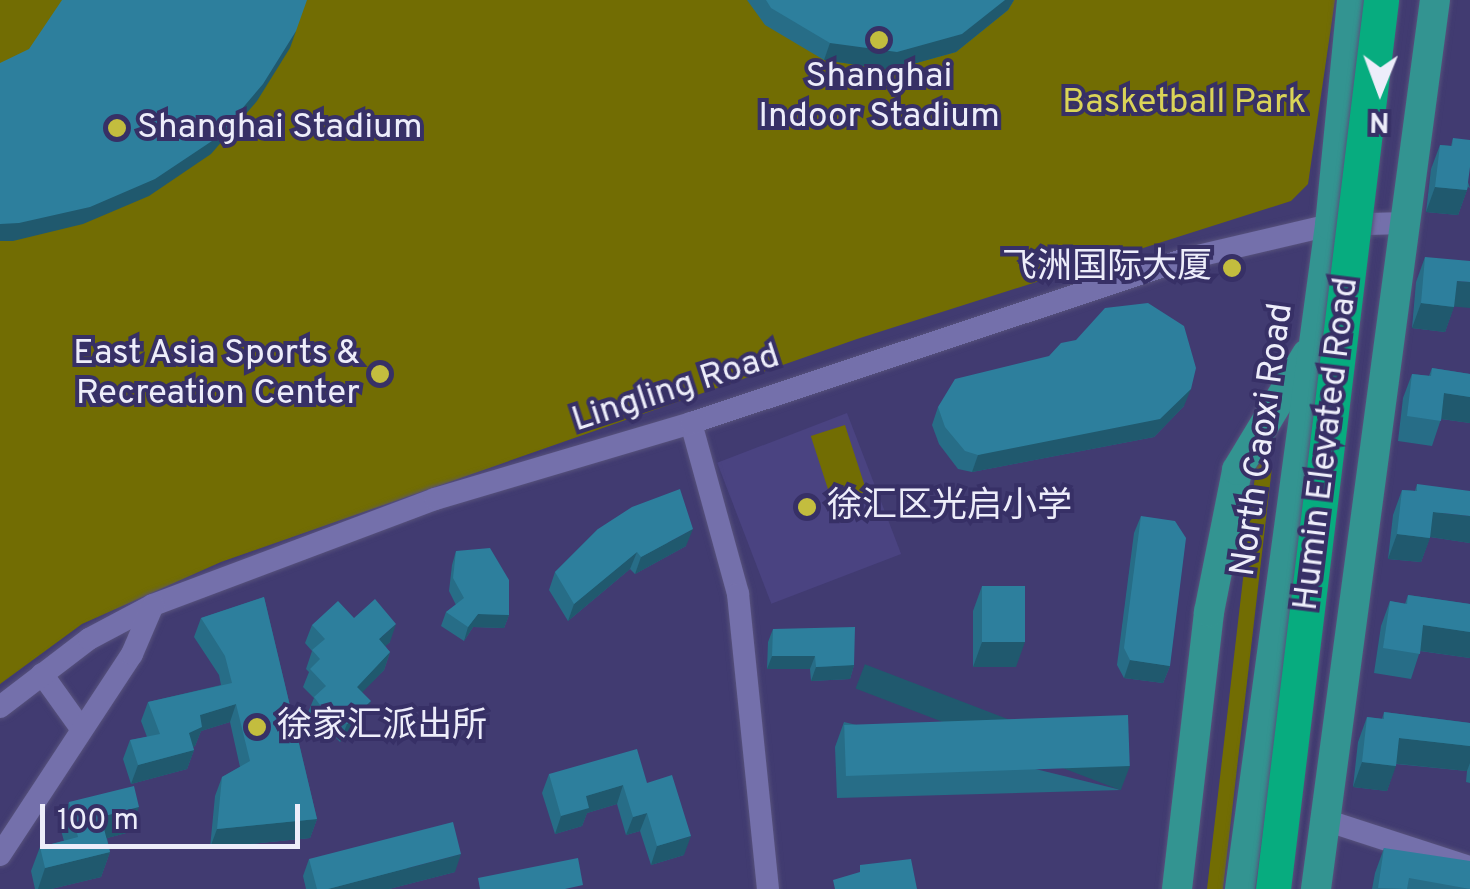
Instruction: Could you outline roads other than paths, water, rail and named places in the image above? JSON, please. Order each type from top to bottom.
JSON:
[{"type":"highway","name":"Humin Elevated Road","points":[[1273,889],[1381,0]]},
{"type":"highway","points":[[1292,889],[1400,0]]},
{"type":"main road","name":"North Caoxi Road","points":[[1240,889],[1330,225],[1352,0]]},
{"type":"main road","points":[[1316,889],[1322,819],[1435,0]]},
{"type":"main road","points":[[1177,889],[1209,612],[1236,470],[1314,343]]},
{"type":"street","name":"Lingling Road","points":[[0,706],[42,674],[153,605],[436,499],[691,423],[1185,259],[1330,225],[1406,223]]},
{"type":"street","points":[[691,423],[738,594],[768,889]]},
{"type":"street","points":[[0,855],[80,727],[132,654],[153,605]]},
{"type":"street","points":[[42,674],[80,727]]},
{"type":"street","points":[[1322,819],[1470,867]]},
{"type":"place","name":"Shanghai Indoor Stadium","points":[[879,40]]},
{"type":"place","name":"Shanghai Stadium","points":[[117,128]]},
{"type":"place","name":"飞洲国际大厦","points":[[1232,268]]},
{"type":"place","name":"East Asia Sports & Recreation Center","points":[[380,374]]},
{"type":"place","name":"徐汇区光启小学","points":[[807,507]]},
{"type":"place","name":"徐家汇派出所","points":[[257,727]]},
{"type":"park label","name":"Basketball Park","points":[[1184,103]]}]
